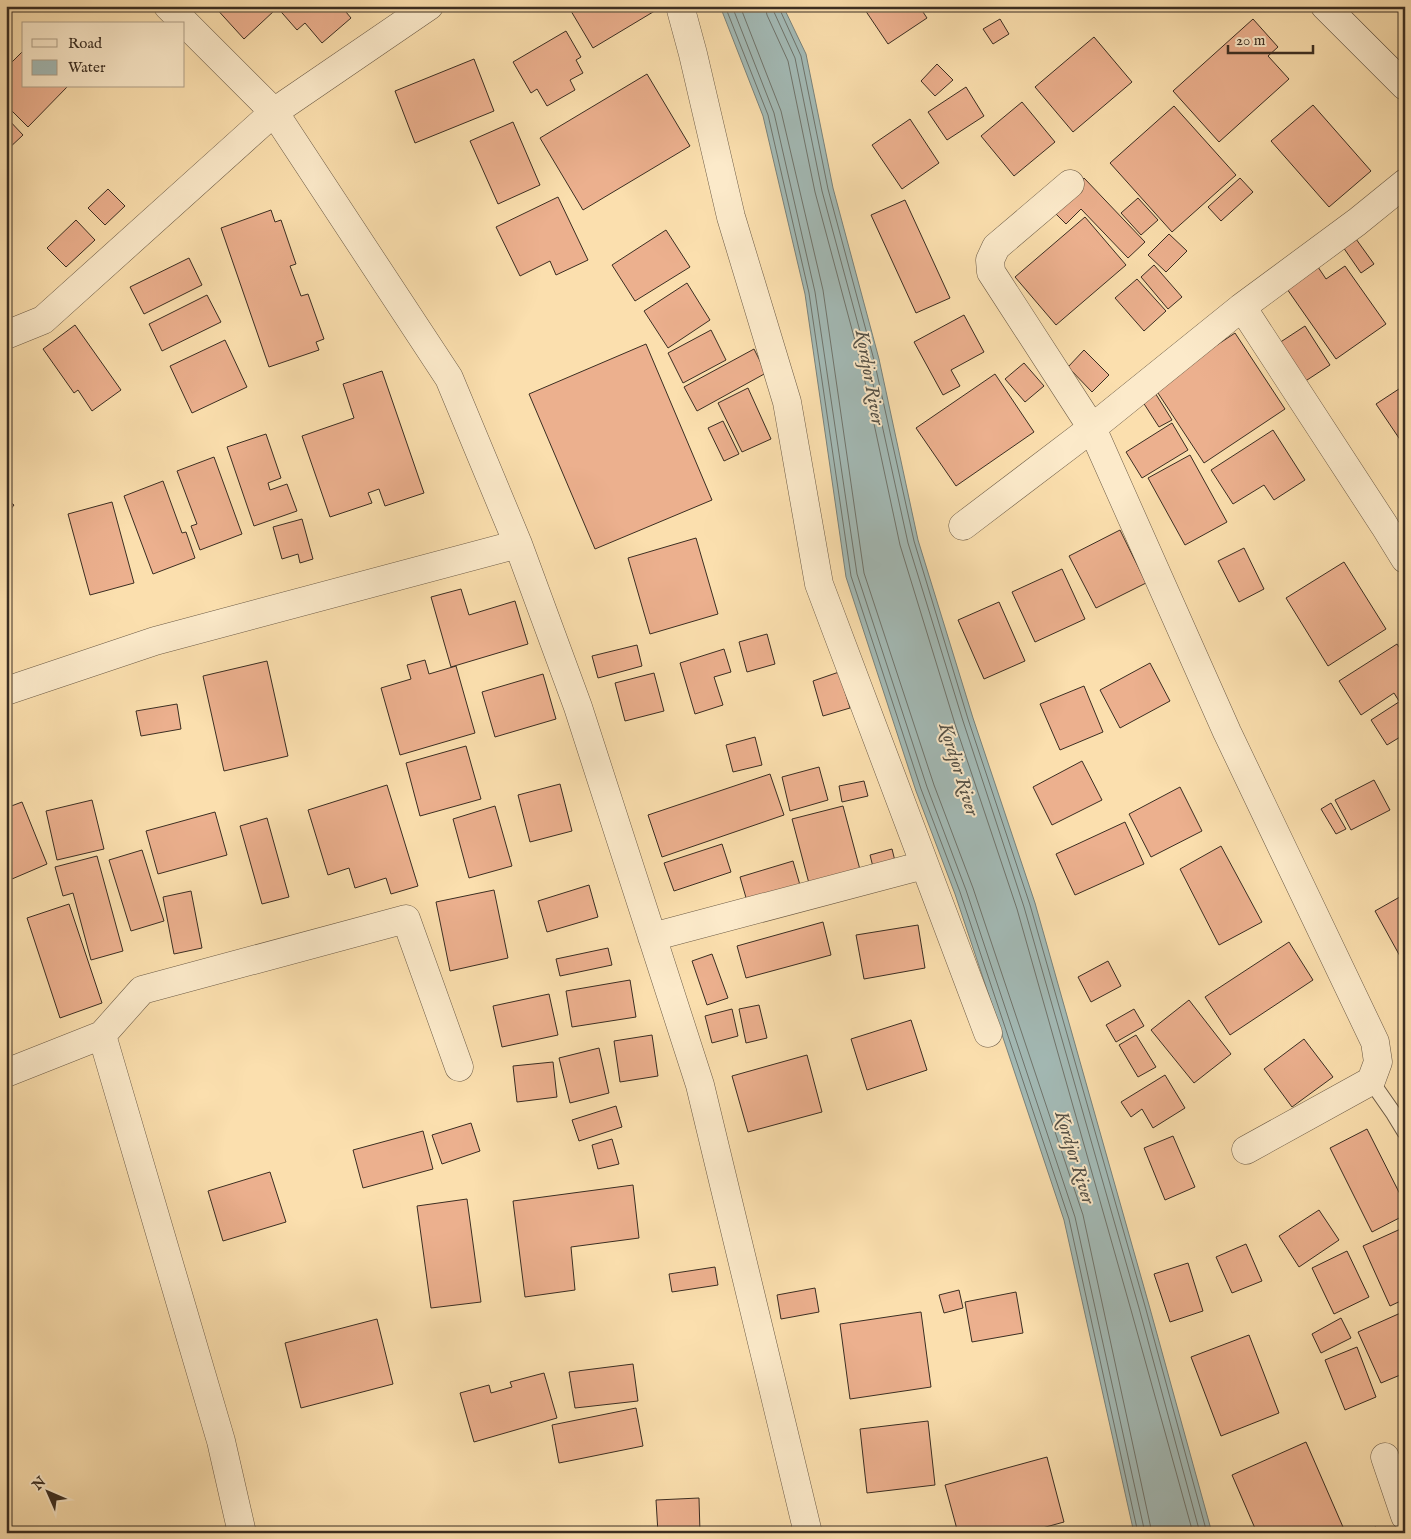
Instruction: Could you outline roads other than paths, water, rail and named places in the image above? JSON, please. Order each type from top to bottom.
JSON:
[{"type":"street","points":[[168,6],[184,22]]},
{"type":"street","points":[[6,335],[44,320],[274,112],[429,6]]},
{"type":"street","points":[[680,6],[731,217],[787,402],[819,584],[988,1033]]},
{"type":"street","points":[[1325,6],[1405,86]]},
{"type":"street","points":[[185,23],[274,112],[449,378],[518,544],[578,707],[700,1085],[808,1533]]},
{"type":"street","points":[[1070,184],[996,247],[990,260],[991,272],[1092,428],[1227,732],[1375,1042],[1378,1062],[1371,1081],[1246,1150]]},
{"type":"street","points":[[963,526],[1092,428],[1242,307],[1405,184]]},
{"type":"street","points":[[1242,307],[1405,559]]},
{"type":"street","points":[[6,691],[155,641],[518,544]]},
{"type":"street","points":[[652,937],[924,865]]},
{"type":"street","points":[[6,1073],[102,1035],[142,990],[406,919],[459,1067]]},
{"type":"street","points":[[102,1035],[221,1441],[242,1533]]},
{"type":"street","points":[[1385,1456],[1405,1516]]},
{"type":"lane","points":[[1371,1081],[1405,1132]]},
{"type":"water","name":"Kordjor River","points":[[720,6],[783,6],[806,54],[833,188],[879,359],[918,540],[973,718],[1035,903],[1212,1533],[1134,1533],[1064,1220],[955,894],[916,791],[846,577],[805,294],[763,116]]}]
